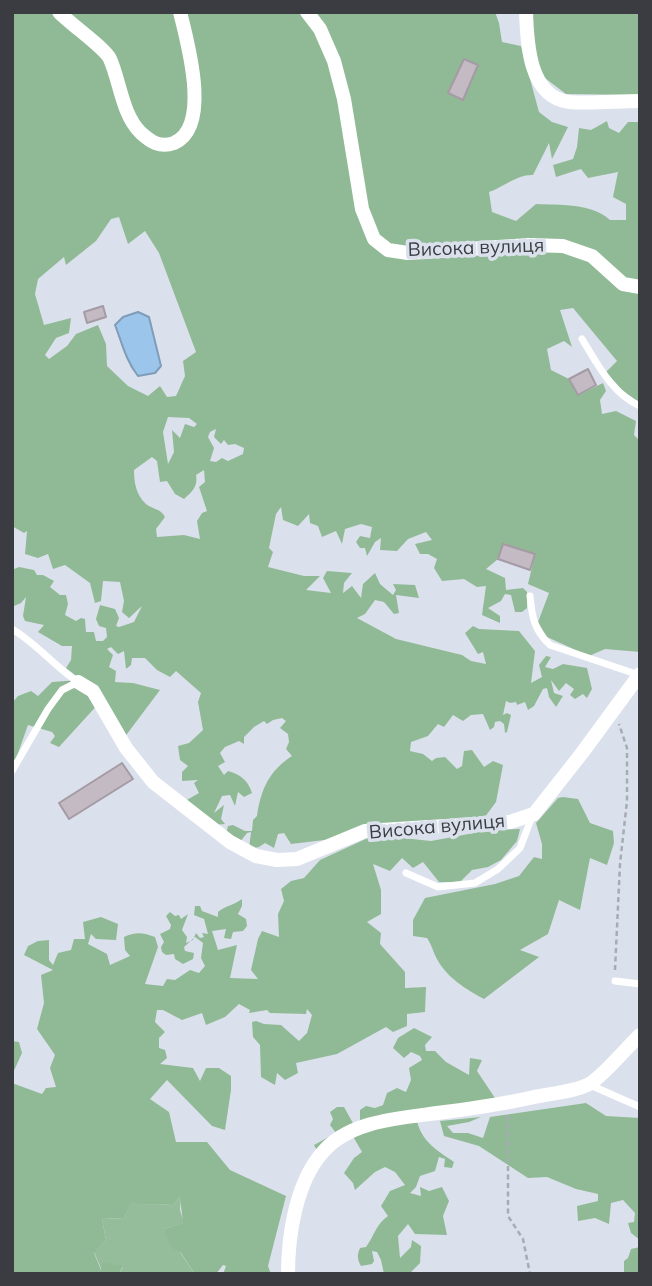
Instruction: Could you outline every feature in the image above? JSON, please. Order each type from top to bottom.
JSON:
[{"type":"street","points":[[59,12],[109,57],[119,93],[138,131],[156,144],[165,146],[178,141],[189,128],[195,98],[192,57],[180,12]]},
{"type":"street","name":"Висока вулиця","points":[[307,12],[320,29],[334,61],[344,99],[362,209],[374,239],[388,250],[408,253],[529,245],[564,246],[592,256],[624,284],[640,287]]},
{"type":"street","points":[[526,12],[527,34],[537,78],[549,94],[567,102],[640,101]]},
{"type":"street","points":[[534,814],[614,711],[639,674]]},
{"type":"street","name":"Висока вулиця","points":[[78,682],[93,691],[126,748],[153,782],[230,842],[256,856],[277,860],[297,859],[365,831],[510,822],[534,814]]},
{"type":"street","points":[[288,1274],[291,1236],[299,1198],[309,1172],[322,1152],[355,1130],[380,1122],[508,1103],[589,1084],[640,1035]]},
{"type":"lane","points":[[582,339],[620,393],[640,406]]},
{"type":"lane","points":[[530,596],[532,620],[539,635],[550,645],[639,674]]},
{"type":"lane","points":[[12,629],[21,634],[58,669],[78,682]]},
{"type":"lane","points":[[12,771],[62,690],[78,682]]},
{"type":"lane","points":[[407,873],[438,887],[475,883],[498,869],[520,848],[534,814]]},
{"type":"lane","points":[[615,981],[640,984]]},
{"type":"lane","points":[[589,1084],[640,1107]]},
{"type":"path","points":[[614,711],[627,748],[627,801],[620,864],[615,981]]},
{"type":"path","points":[[508,1103],[508,1216],[523,1239],[530,1274]]},
{"type":"green space","points":[[12,12],[495,12],[502,42],[521,46],[539,112],[552,122],[568,127],[552,159],[549,143],[533,175],[516,179],[489,192],[492,212],[516,221],[536,204],[585,208],[603,214],[610,220],[626,220],[626,204],[613,197],[618,172],[588,178],[581,169],[556,177],[553,165],[573,159],[579,128],[591,130],[607,121],[609,128],[619,133],[628,122],[640,122],[640,403],[622,390],[606,372],[617,361],[573,308],[560,310],[572,347],[564,341],[547,349],[551,370],[569,379],[578,395],[603,383],[606,391],[600,400],[602,414],[616,411],[636,421],[634,435],[640,441],[640,652],[605,649],[589,656],[547,637],[538,622],[549,593],[528,584],[535,554],[504,544],[498,559],[486,569],[505,578],[506,590],[523,588],[527,592],[527,608],[522,612],[515,612],[511,595],[505,594],[501,601],[488,608],[500,616],[500,623],[482,615],[486,586],[477,587],[464,579],[442,581],[434,568],[437,559],[428,554],[420,554],[415,544],[432,540],[426,532],[408,539],[397,551],[380,550],[381,538],[375,542],[367,556],[365,548],[360,548],[356,542],[360,536],[370,538],[372,527],[361,524],[345,529],[342,544],[336,531],[322,537],[318,526],[310,523],[309,514],[298,526],[283,520],[281,507],[276,514],[269,548],[273,552],[268,567],[304,576],[320,576],[306,590],[331,593],[323,578],[327,571],[352,573],[344,583],[343,593],[352,586],[361,598],[363,584],[375,573],[380,584],[393,595],[396,590],[393,584],[415,585],[419,598],[396,595],[399,613],[394,614],[384,602],[375,600],[365,614],[357,618],[396,639],[462,655],[471,661],[486,664],[483,652],[478,654],[465,633],[473,626],[479,629],[519,631],[535,651],[531,683],[542,677],[539,665],[546,656],[551,657],[545,667],[553,669],[563,664],[587,668],[592,689],[587,698],[583,694],[575,699],[570,695],[574,689],[566,683],[559,691],[551,680],[554,693],[563,696],[556,707],[547,688],[543,689],[534,706],[528,710],[525,702],[517,705],[516,702],[506,701],[503,715],[511,715],[505,733],[504,724],[500,721],[495,722],[490,730],[483,714],[471,715],[463,721],[453,715],[444,727],[438,724],[428,736],[411,742],[410,751],[423,754],[432,761],[445,757],[457,769],[462,766],[464,751],[472,750],[484,767],[493,761],[503,765],[496,802],[482,821],[291,844],[284,833],[278,834],[274,848],[265,843],[249,849],[251,832],[240,842],[226,834],[228,826],[252,831],[253,820],[257,816],[267,782],[277,768],[292,756],[286,749],[288,734],[280,728],[286,721],[282,718],[267,724],[264,721],[244,737],[244,744],[239,741],[225,747],[220,753],[225,762],[218,766],[224,775],[228,771],[240,776],[252,793],[244,797],[238,792],[235,806],[230,795],[222,796],[214,813],[224,805],[221,819],[225,824],[213,825],[185,801],[199,793],[194,783],[198,780],[182,781],[182,772],[188,766],[180,760],[178,746],[189,743],[203,730],[198,702],[201,693],[176,671],[170,677],[157,670],[145,658],[132,658],[131,665],[126,669],[124,651],[118,654],[111,647],[107,649],[113,655],[109,667],[116,671],[115,682],[133,683],[160,690],[124,738],[101,701],[59,747],[50,743],[55,736],[52,732],[28,725],[12,770],[12,703],[18,696],[31,691],[38,696],[52,682],[79,678],[66,668],[71,660],[72,646],[62,646],[38,632],[44,625],[25,621],[23,616],[26,597],[14,606],[12,570],[19,567],[34,570],[37,575],[54,581],[50,587],[60,595],[66,595],[68,604],[65,615],[76,621],[85,619],[86,632],[94,632],[96,641],[103,641],[107,637],[106,628],[99,626],[96,619],[100,605],[115,609],[119,618],[116,626],[119,627],[134,622],[142,606],[129,618],[122,612],[124,601],[120,582],[103,581],[101,601],[95,603],[90,583],[65,565],[53,569],[48,554],[38,558],[25,554],[27,531],[24,533],[12,526]],"holes":[[[119,217],[128,244],[145,231],[159,253],[196,352],[183,361],[185,376],[176,396],[167,397],[160,386],[148,396],[128,386],[107,366],[106,344],[98,325],[76,334],[67,346],[49,359],[45,355],[56,338],[69,333],[71,318],[44,325],[35,294],[38,279],[64,257],[66,265],[96,241],[111,219]],[[168,417],[189,418],[197,424],[194,427],[185,424],[180,438],[172,430],[174,452],[168,464],[163,432]],[[216,429],[214,437],[221,444],[224,440],[228,445],[235,444],[244,448],[243,454],[228,461],[222,458],[216,462],[210,461],[214,448],[208,437],[210,432]],[[152,457],[157,461],[160,482],[167,481],[175,494],[184,499],[194,488],[196,475],[204,470],[205,482],[199,487],[207,511],[202,513],[197,521],[200,539],[184,535],[157,537],[156,529],[165,517],[140,497],[134,470]]]},
{"type":"green space","points":[[517,12],[640,12],[640,95],[566,94],[541,75],[526,18]]},
{"type":"green space","points":[[558,798],[578,799],[590,823],[613,831],[614,843],[607,865],[590,858],[580,910],[559,900],[548,934],[520,950],[539,957],[484,999],[446,972],[427,938],[413,936],[413,920],[425,898],[495,884],[519,876],[534,857],[542,859],[542,844],[536,823]]},
{"type":"green space","points":[[520,829],[517,841],[501,860],[488,867],[472,870],[460,882],[439,882],[423,862],[413,868],[402,858],[390,871],[373,864],[381,890],[381,914],[367,922],[381,933],[380,944],[405,972],[405,988],[426,987],[425,1012],[407,1014],[407,1026],[393,1032],[386,1027],[337,1054],[296,1063],[298,1073],[285,1080],[277,1073],[275,1085],[261,1077],[260,1045],[253,1037],[252,1022],[281,1025],[299,1041],[307,1033],[312,1015],[307,1009],[306,1014],[270,1013],[267,1010],[249,1013],[250,1010],[239,1004],[225,1017],[206,1025],[202,1013],[182,1020],[163,1010],[157,1010],[155,1022],[165,1032],[159,1038],[159,1048],[165,1050],[167,1058],[160,1064],[193,1068],[200,1081],[206,1068],[219,1068],[231,1076],[225,1130],[212,1126],[167,1080],[150,1099],[169,1112],[176,1142],[207,1142],[230,1170],[286,1196],[268,1266],[271,1274],[223,1274],[226,1266],[223,1265],[216,1274],[195,1274],[181,1253],[171,1247],[164,1229],[183,1223],[180,1197],[173,1205],[132,1202],[124,1218],[102,1219],[106,1240],[94,1253],[101,1270],[103,1262],[123,1266],[119,1274],[12,1274],[12,1083],[42,1094],[46,1088],[56,1087],[50,1068],[55,1055],[37,1029],[44,1003],[41,975],[53,970],[24,955],[28,946],[49,940],[49,960],[53,965],[58,953],[71,950],[74,939],[85,939],[83,922],[101,917],[118,924],[116,940],[96,939],[91,934],[88,944],[107,954],[110,965],[130,956],[125,950],[124,937],[140,933],[155,937],[158,947],[145,984],[163,986],[167,979],[175,980],[190,970],[199,973],[205,966],[201,958],[203,943],[194,938],[196,933],[200,938],[204,937],[202,933],[208,934],[204,919],[194,915],[195,906],[200,906],[202,911],[218,917],[218,912],[242,899],[238,914],[246,919],[247,926],[243,931],[233,932],[231,939],[224,938],[226,929],[212,931],[218,950],[237,945],[230,978],[258,979],[251,970],[262,931],[279,937],[278,914],[284,901],[281,889],[291,881],[304,878],[320,860],[370,837],[393,833],[403,838],[431,841],[490,830]]},
{"type":"green space","points":[[170,912],[175,916],[179,915],[181,919],[188,914],[182,930],[187,937],[186,943],[191,941],[184,947],[185,951],[194,953],[193,959],[183,964],[175,959],[174,954],[166,955],[162,952],[164,942],[160,934],[170,929],[171,925],[166,916]]},
{"type":"green space","points":[[414,1028],[432,1037],[425,1045],[426,1051],[435,1051],[446,1062],[469,1075],[470,1058],[482,1060],[477,1071],[497,1101],[416,1114],[424,1137],[454,1162],[452,1168],[444,1167],[445,1159],[439,1157],[435,1171],[420,1176],[416,1187],[410,1193],[421,1196],[420,1187],[429,1191],[442,1187],[449,1201],[443,1216],[447,1235],[415,1234],[408,1224],[398,1236],[400,1258],[411,1247],[412,1240],[421,1246],[420,1263],[409,1274],[384,1274],[377,1252],[372,1251],[372,1264],[361,1266],[358,1253],[360,1248],[366,1247],[378,1226],[388,1216],[381,1206],[390,1191],[405,1185],[395,1172],[385,1167],[375,1172],[355,1190],[353,1183],[344,1173],[354,1158],[362,1152],[351,1133],[319,1154],[314,1145],[336,1133],[330,1125],[333,1119],[330,1112],[337,1107],[344,1107],[354,1125],[360,1120],[360,1110],[366,1106],[375,1108],[383,1105],[387,1093],[397,1088],[406,1092],[411,1080],[409,1068],[422,1060],[411,1052],[404,1058],[393,1048],[398,1038]]},
{"type":"green space","points":[[12,1041],[19,1042],[22,1053],[12,1075]]},
{"type":"green space","points":[[586,1103],[606,1116],[640,1118],[640,1240],[631,1233],[628,1223],[634,1222],[635,1213],[623,1200],[611,1203],[609,1224],[595,1218],[578,1221],[577,1206],[598,1201],[598,1194],[576,1189],[547,1177],[528,1178],[479,1146],[444,1136],[440,1121],[481,1117],[447,1126],[453,1133],[468,1133],[483,1138],[490,1117]]},
{"type":"green space","points":[[181,1196],[180,1210],[184,1223],[164,1229],[195,1274],[119,1274],[123,1267],[102,1271],[94,1252],[106,1240],[102,1219],[124,1218],[132,1201],[173,1205]]},
{"type":"green space","points":[[640,1247],[640,1274],[624,1274],[624,1261],[631,1249]]},
{"type":"water","points":[[138,312],[149,317],[161,366],[155,373],[138,376],[127,358],[115,325],[123,317]]},
{"type":"building","points":[[464,59],[478,65],[463,100],[448,93]]},
{"type":"building","points":[[103,306],[106,317],[87,323],[84,312]]},
{"type":"building","points":[[588,369],[596,385],[578,395],[569,379]]},
{"type":"building","points":[[503,544],[535,554],[530,570],[498,559]]},
{"type":"building","points":[[122,763],[133,779],[69,819],[59,803]]}]
